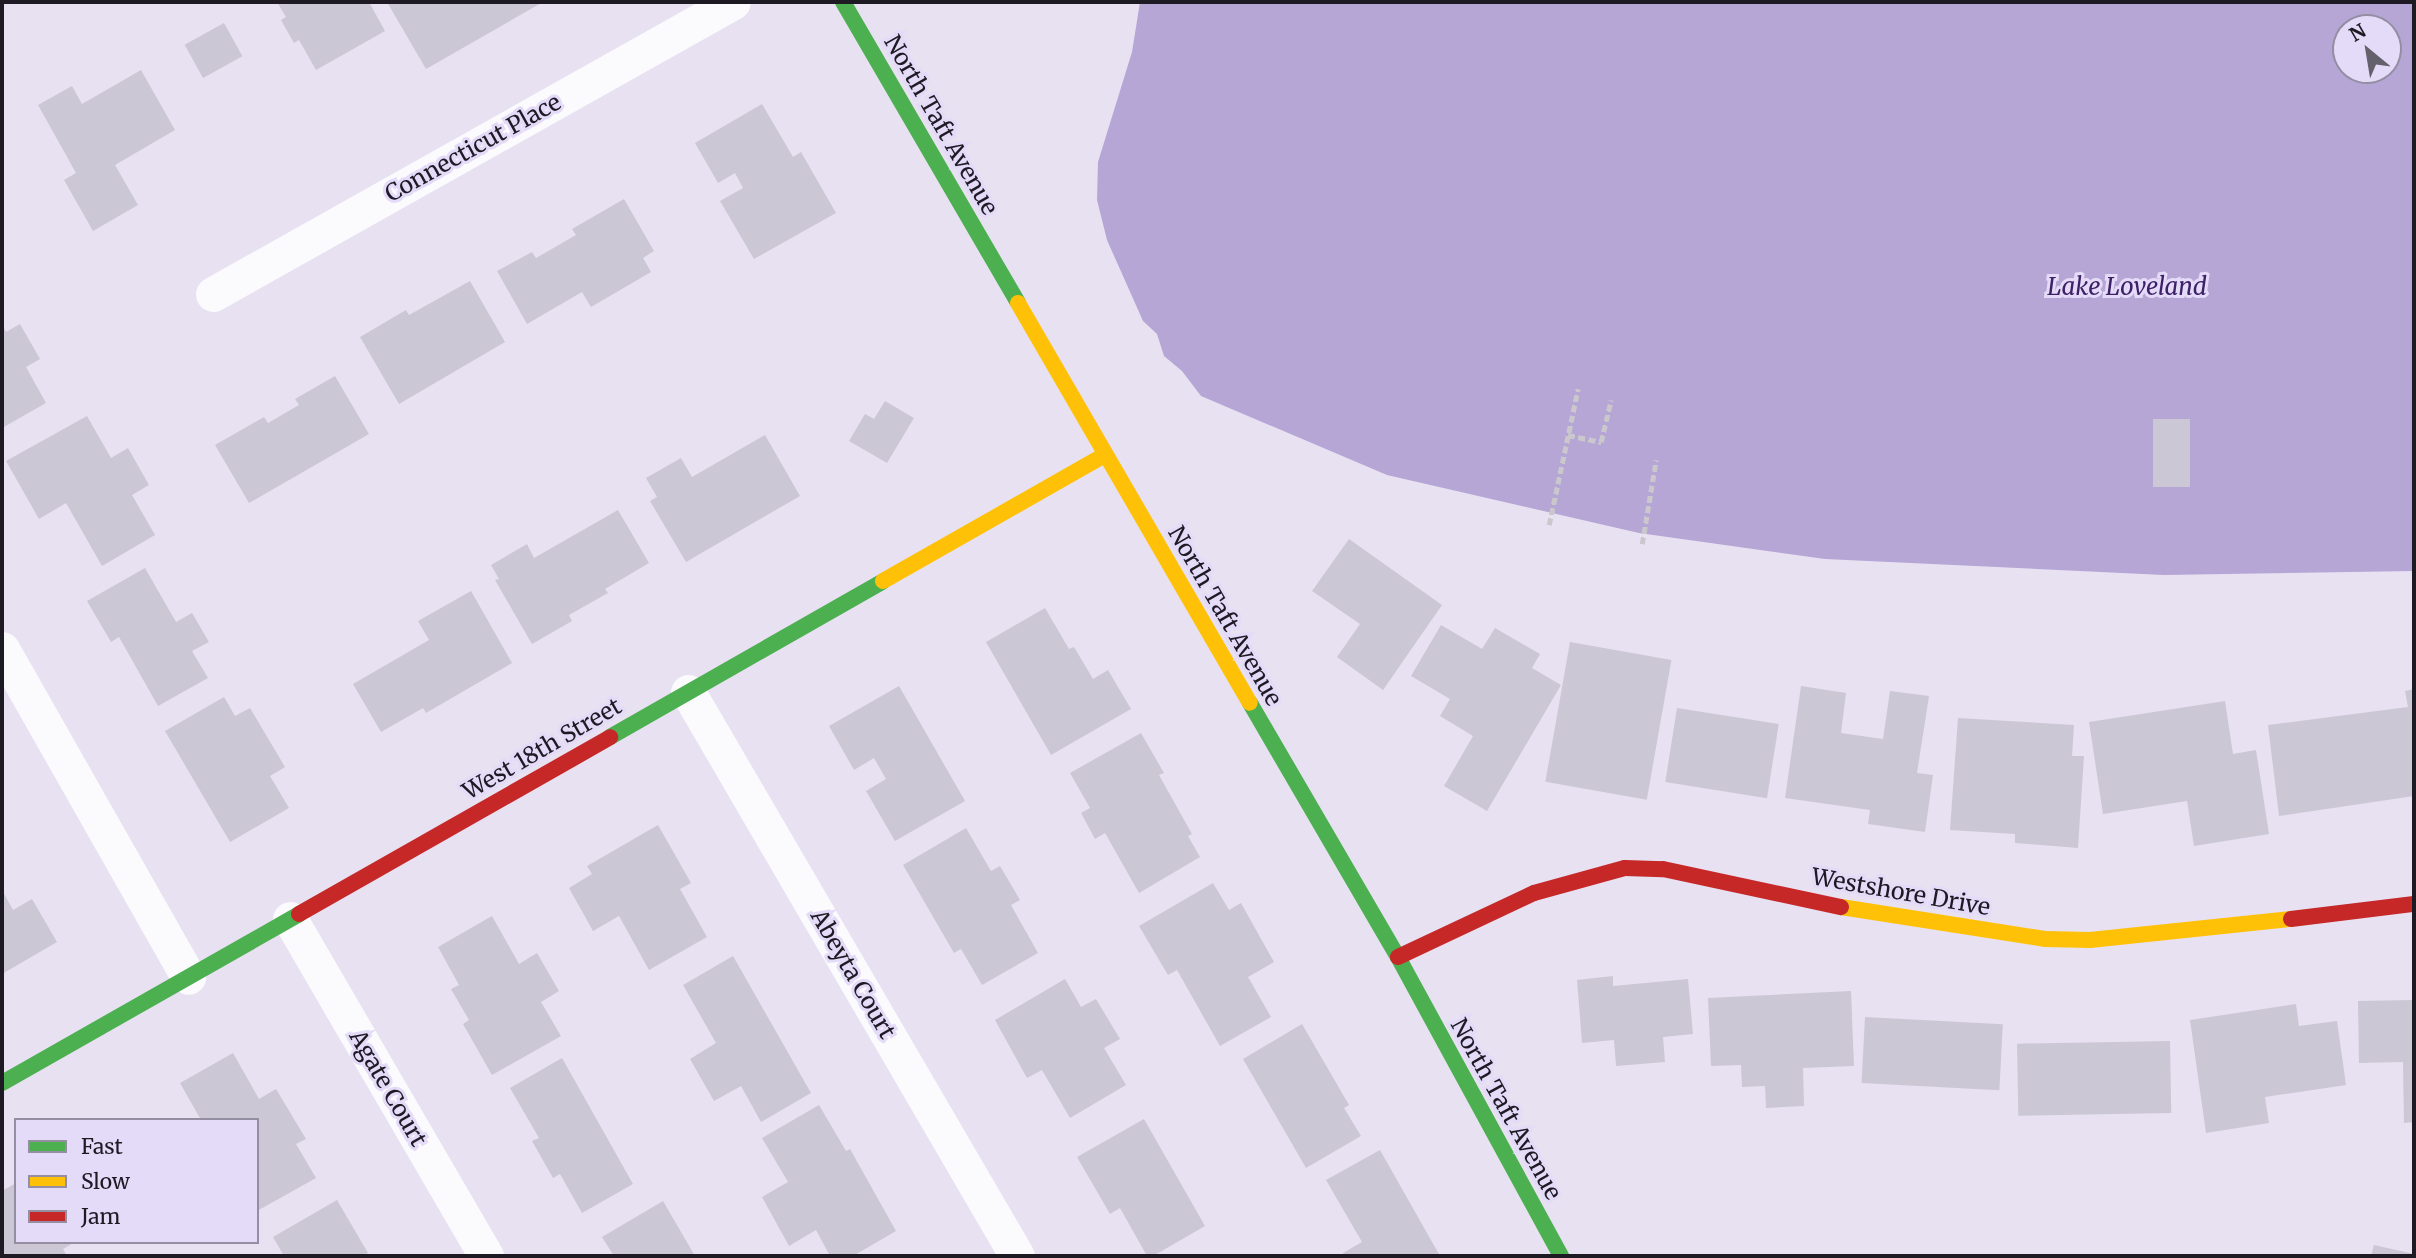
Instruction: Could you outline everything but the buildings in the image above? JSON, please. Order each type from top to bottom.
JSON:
[{"type":"street","name":"Connecticut Place","points":[[213,294],[733,2]]},
{"type":"street","name":"North Taft Avenue","points":[[843,2],[1398,957],[1561,1256]]},
{"type":"street","name":"West 18th Street","points":[[2,1083],[1105,455]]},
{"type":"street","points":[[2,649],[188,977]]},
{"type":"street","name":"Abeyta Court","points":[[688,692],[1017,1256]]},
{"type":"street","name":"Westshore Drive","points":[[1398,957],[1534,893],[1625,868],[1689,873],[1861,911],[2045,939],[2090,940],[2197,931],[2414,904]]},
{"type":"street","name":"Agate Court","points":[[290,919],[486,1256]]},
{"type":"path","points":[[1549,525],[1578,389]]},
{"type":"path","points":[[1568,435],[1601,442],[1611,400]]},
{"type":"path","points":[[1642,544],[1656,460]]},
{"type":"water","name":"Lake Loveland","points":[[1140,2],[2414,2],[2414,571],[2164,575],[1825,559],[1639,533],[1387,475],[1201,396],[1182,371],[1164,356],[1157,334],[1143,321],[1107,240],[1097,200],[1098,162],[1132,52]]},
{"type":"traffic: fast","points":[[843,2],[1018,303]]},
{"type":"traffic: fast","points":[[610,737],[883,581]]},
{"type":"traffic: fast","points":[[1250,703],[1398,957],[1561,1256]]},
{"type":"traffic: fast","points":[[2,1083],[299,914]]},
{"type":"traffic: slow","points":[[1018,303],[1250,703]]},
{"type":"traffic: slow","points":[[883,581],[1105,455]]},
{"type":"traffic: slow","points":[[1841,907],[2045,939],[2090,940],[2291,919]]},
{"type":"traffic: jam","points":[[299,914],[610,737]]},
{"type":"traffic: jam","points":[[1398,957],[1534,893],[1625,868],[1663,869],[1841,907]]},
{"type":"traffic: jam","points":[[2291,919],[2414,904]]}]
